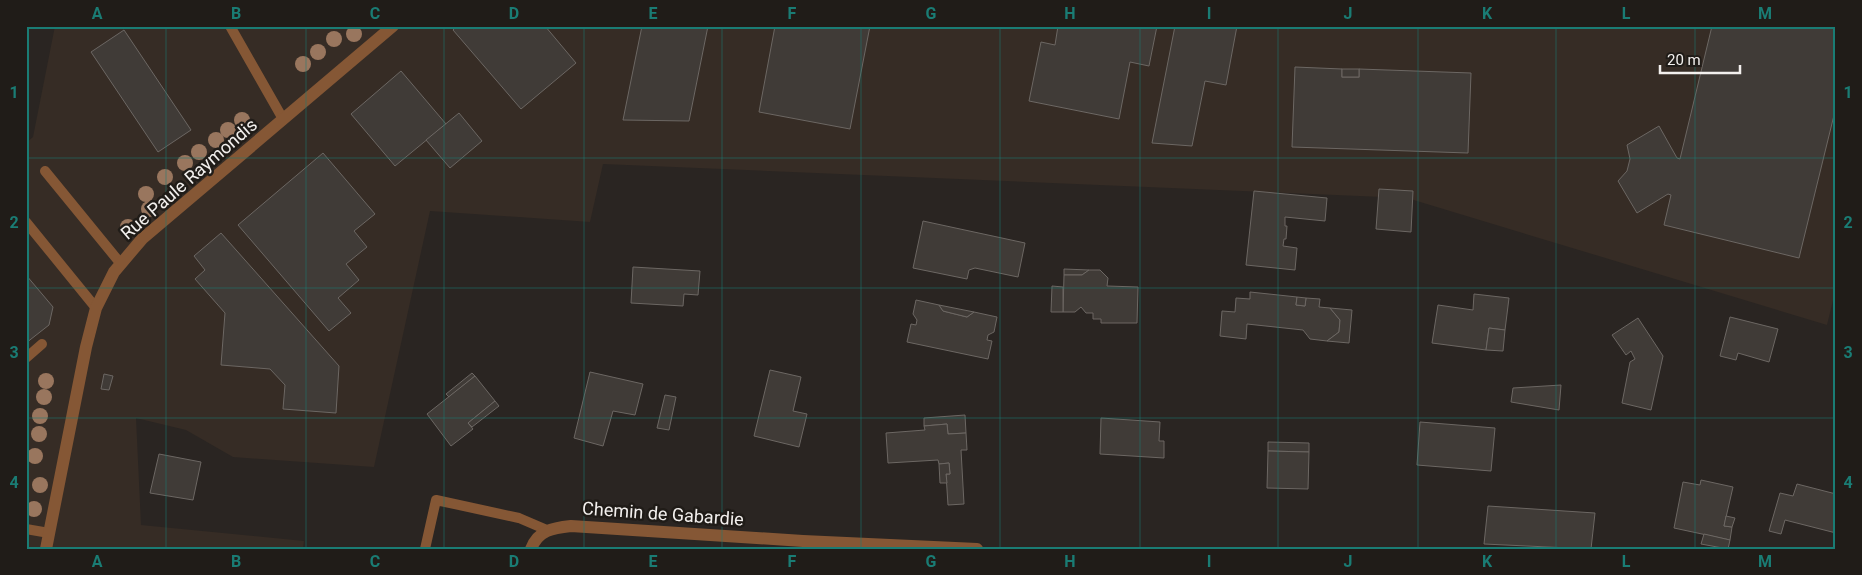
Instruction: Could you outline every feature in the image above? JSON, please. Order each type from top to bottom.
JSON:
[{"type":"street","name":"Rue Paule Raymondis","points":[[46,549],[86,347],[96,308],[114,272],[142,239],[393,26]]},
{"type":"street","name":"Chemin de Gabardie","points":[[547,530],[571,526],[802,545],[977,549]]},
{"type":"street","points":[[531,549],[538,536],[547,530]]},
{"type":"lane","points":[[230,26],[283,119]]},
{"type":"lane","points":[[45,171],[121,264]]},
{"type":"lane","points":[[26,222],[96,308]]},
{"type":"lane","points":[[26,358],[42,344]]},
{"type":"lane","points":[[425,549],[436,500],[519,518],[547,530]]},
{"type":"lane","points":[[26,529],[49,533]]},
{"type":"shaded area","points":[[55,26],[1836,26],[1836,288],[1827,325],[1407,198],[603,164],[590,222],[430,211],[374,467],[233,457],[186,430],[136,418],[141,525],[304,541],[303,549],[26,549],[26,143],[33,137]]},
{"type":"building","points":[[457,26],[545,26],[576,63],[521,109],[453,30]]},
{"type":"building","points":[[642,26],[708,26],[689,121],[623,120]]},
{"type":"building","points":[[775,26],[870,26],[850,129],[759,112]]},
{"type":"building","points":[[1058,26],[1157,26],[1149,66],[1130,62],[1119,119],[1029,101],[1041,42],[1055,45]]},
{"type":"building","points":[[1175,26],[1237,26],[1226,85],[1205,81],[1192,146],[1152,143]]},
{"type":"building","points":[[1712,26],[1836,26],[1836,107],[1799,258],[1664,225],[1671,195],[1668,194],[1637,213],[1618,181],[1627,171],[1630,159],[1627,145],[1659,126],[1677,158],[1680,159]]},
{"type":"building","points":[[124,30],[191,130],[158,152],[91,52]]},
{"type":"building","points":[[1295,67],[1342,69],[1342,77],[1359,77],[1359,69],[1471,73],[1468,153],[1292,147]]},
{"type":"building","points":[[1342,69],[1359,69],[1359,77],[1342,77]]},
{"type":"building","points":[[401,71],[446,124],[395,166],[351,114]]},
{"type":"building","points":[[459,113],[482,141],[450,168],[426,140]]},
{"type":"building","points":[[323,153],[375,214],[354,231],[367,247],[346,264],[359,280],[338,298],[351,313],[329,331],[238,225]]},
{"type":"building","points":[[1379,189],[1413,191],[1411,232],[1376,229]]},
{"type":"building","points":[[1254,191],[1327,198],[1325,221],[1285,217],[1285,226],[1287,226],[1286,239],[1284,239],[1283,246],[1297,248],[1295,270],[1246,265]]},
{"type":"building","points":[[923,221],[1025,243],[1018,277],[975,268],[969,270],[967,279],[913,268]]},
{"type":"building","points":[[221,233],[339,366],[336,413],[283,409],[285,385],[270,369],[221,365],[225,313],[195,279],[205,270],[194,256]]},
{"type":"building","points":[[633,267],[700,271],[698,295],[684,294],[683,306],[631,303]]},
{"type":"building","points":[[1064,269],[1089,270],[1082,275],[1064,275]]},
{"type":"building","points":[[1089,270],[1100,270],[1108,278],[1107,286],[1138,287],[1137,323],[1101,323],[1101,319],[1093,319],[1093,313],[1086,313],[1081,307],[1075,312],[1063,312],[1064,275],[1082,275]]},
{"type":"building","points":[[26,275],[53,307],[49,325],[26,343]]},
{"type":"building","points":[[1052,286],[1063,287],[1063,312],[1051,312]]},
{"type":"building","points":[[1250,292],[1297,297],[1296,305],[1305,306],[1306,298],[1320,299],[1319,307],[1330,308],[1340,320],[1339,332],[1327,341],[1310,339],[1303,330],[1247,324],[1246,339],[1220,336],[1222,311],[1235,312],[1236,298],[1250,299]]},
{"type":"building","points":[[1474,294],[1509,298],[1505,330],[1489,328],[1486,350],[1432,343],[1438,305],[1473,310]]},
{"type":"building","points":[[1297,297],[1306,298],[1305,306],[1296,305]]},
{"type":"building","points":[[916,300],[939,305],[943,311],[967,317],[974,312],[997,317],[994,332],[988,335],[987,340],[992,341],[988,359],[907,342],[911,324],[916,325],[917,320],[913,314]]},
{"type":"building","points":[[939,305],[974,312],[967,317],[943,311]]},
{"type":"building","points":[[1330,308],[1352,310],[1349,343],[1327,341],[1339,332],[1340,320]]},
{"type":"building","points":[[1730,317],[1778,329],[1769,362],[1738,353],[1736,360],[1720,356]]},
{"type":"building","points":[[1638,318],[1663,356],[1651,410],[1622,403],[1630,362],[1635,359],[1631,351],[1626,355],[1612,335]]},
{"type":"building","points":[[1489,328],[1505,330],[1503,351],[1486,350]]},
{"type":"building","points":[[770,370],[801,377],[793,411],[807,414],[799,447],[754,436]]},
{"type":"building","points":[[590,372],[643,384],[635,415],[613,411],[603,446],[574,438]]},
{"type":"building","points":[[472,373],[475,376],[449,397],[446,394]]},
{"type":"building","points":[[104,374],[113,376],[109,390],[101,389]]},
{"type":"building","points":[[475,376],[495,401],[468,423],[473,429],[451,446],[427,414]]},
{"type":"building","points":[[1561,385],[1559,410],[1511,402],[1513,388]]},
{"type":"building","points":[[665,395],[676,397],[669,430],[657,428]]},
{"type":"building","points":[[495,401],[499,406],[472,427],[468,423]]},
{"type":"building","points":[[965,415],[966,433],[948,434],[947,424],[924,426],[924,418]]},
{"type":"building","points":[[1101,418],[1160,422],[1159,441],[1164,441],[1164,458],[1100,454]]},
{"type":"building","points":[[1420,422],[1495,428],[1491,471],[1417,465]]},
{"type":"building","points":[[947,424],[948,434],[966,433],[967,450],[961,450],[964,504],[948,505],[946,474],[950,474],[949,463],[939,464],[938,460],[888,463],[886,433],[925,430],[924,426]]},
{"type":"building","points":[[1268,442],[1309,443],[1309,452],[1268,451]]},
{"type":"building","points":[[1268,451],[1309,452],[1308,489],[1267,488]]},
{"type":"building","points":[[159,454],[201,462],[193,500],[150,493]]},
{"type":"building","points":[[949,463],[950,474],[946,474],[947,483],[940,483],[939,464]]},
{"type":"building","points":[[1701,480],[1733,487],[1724,526],[1732,527],[1730,540],[1674,528],[1683,482],[1700,485]]},
{"type":"building","points":[[1797,484],[1836,494],[1836,533],[1785,520],[1781,534],[1769,531],[1780,493],[1793,496]]},
{"type":"building","points":[[1488,506],[1595,513],[1591,549],[1484,544]]},
{"type":"building","points":[[1726,516],[1735,518],[1732,527],[1724,526]]},
{"type":"building","points":[[1704,534],[1730,540],[1728,549],[1701,544]]}]
